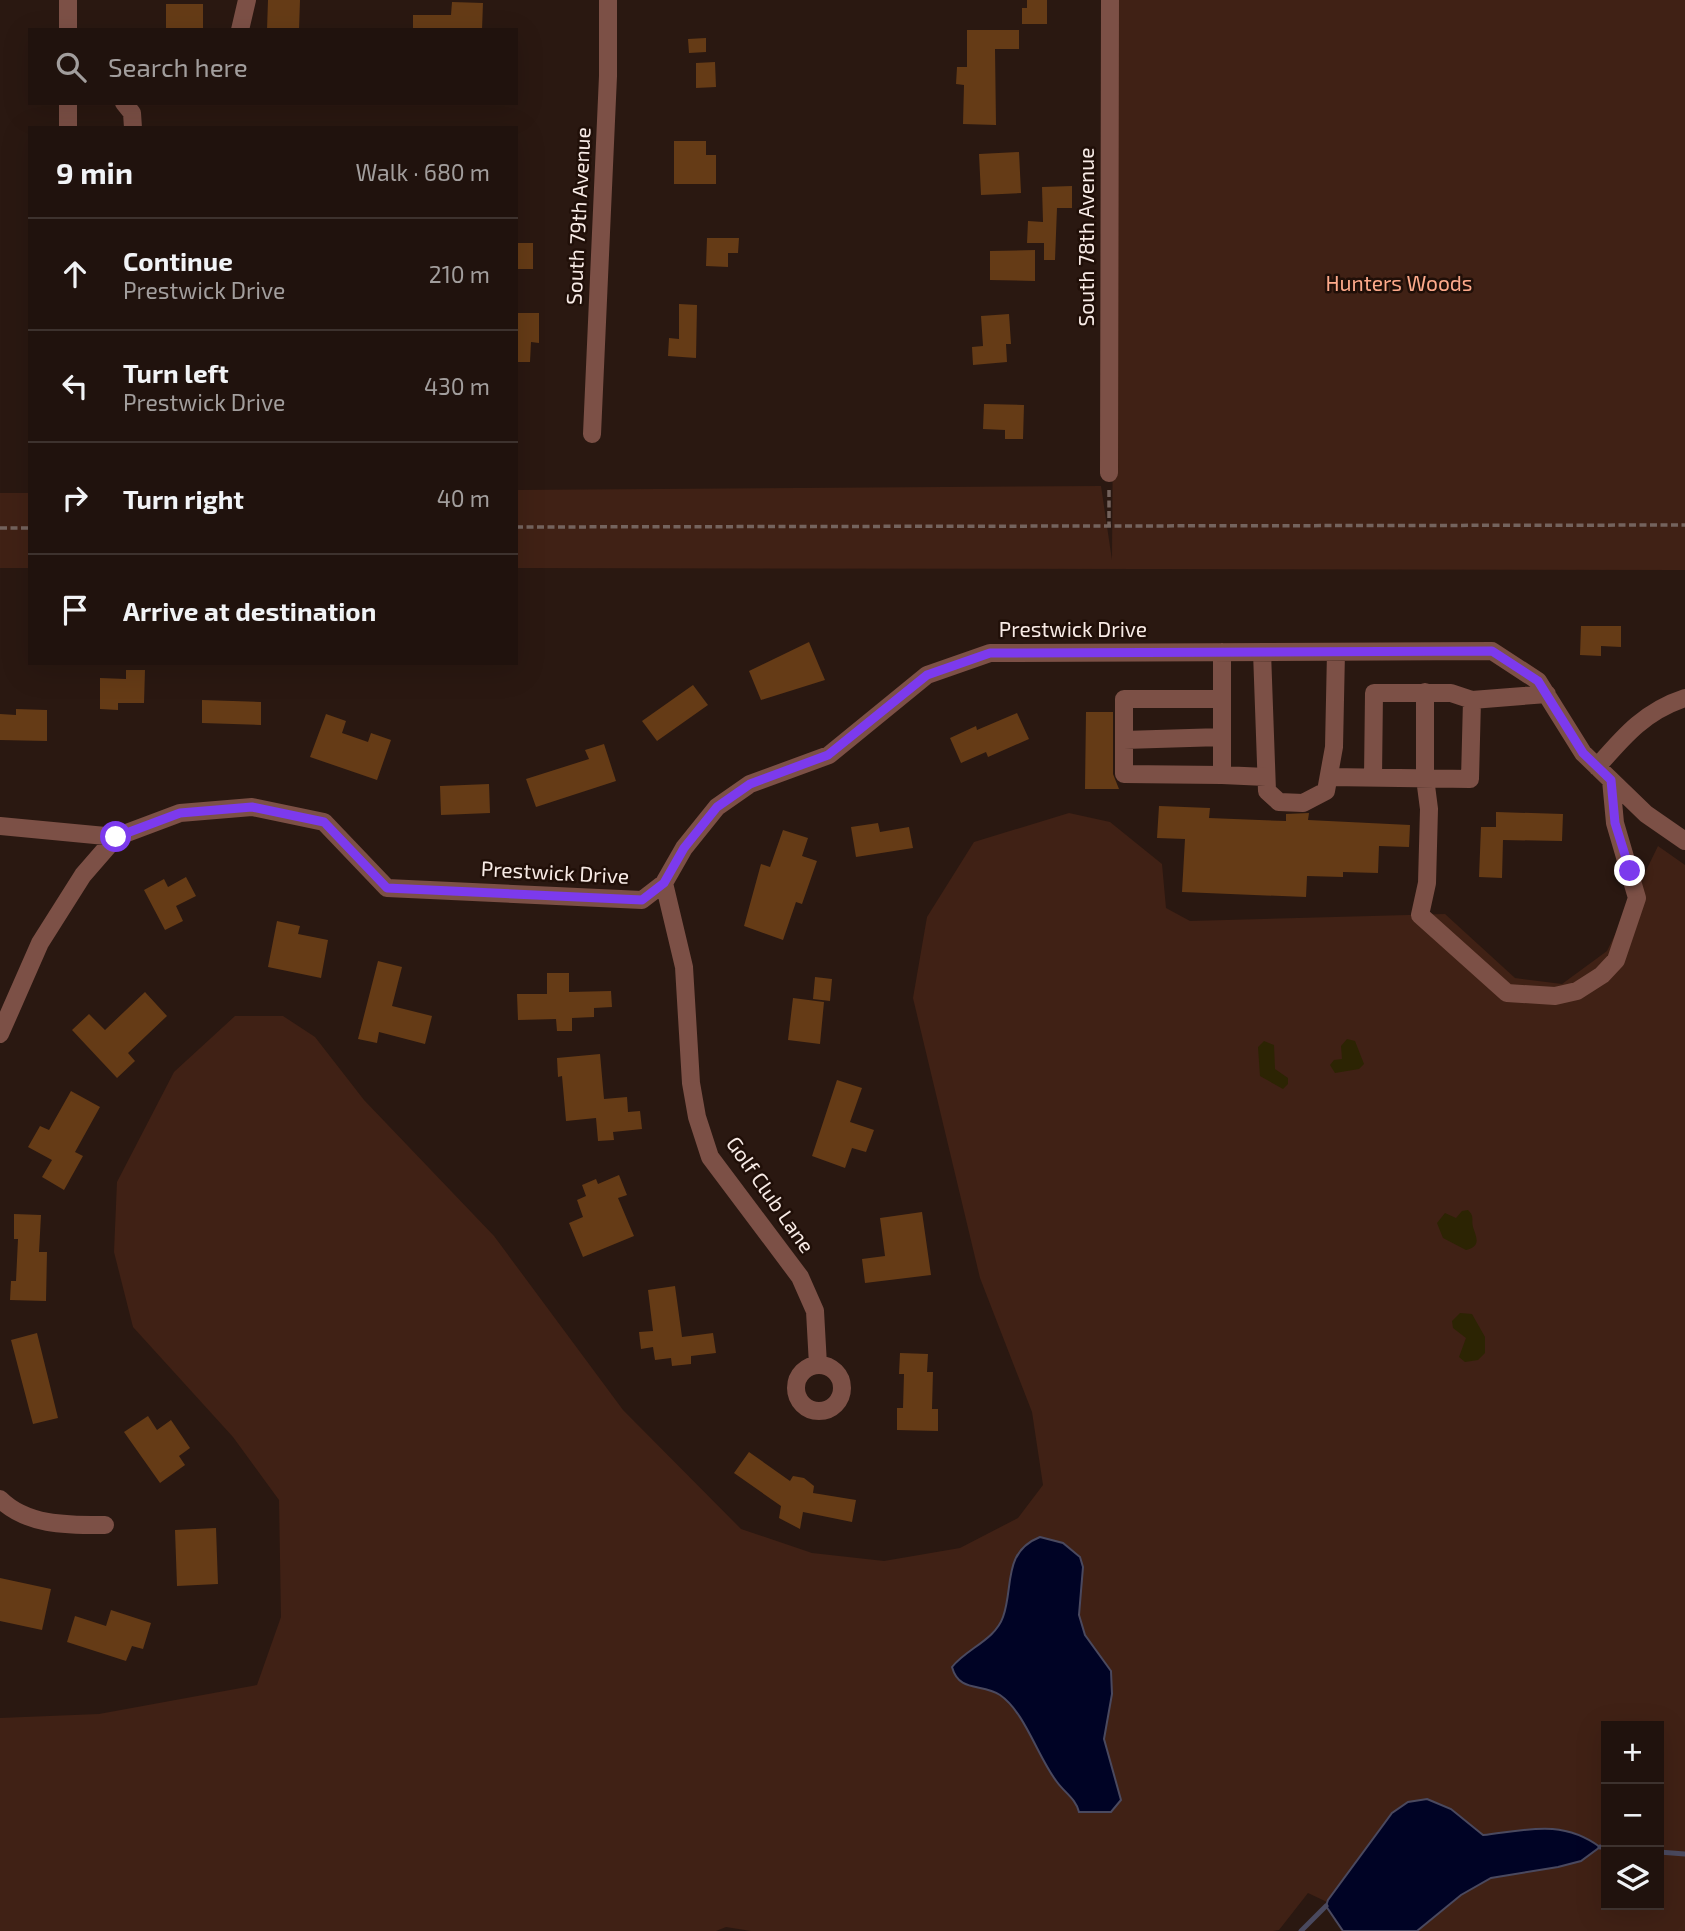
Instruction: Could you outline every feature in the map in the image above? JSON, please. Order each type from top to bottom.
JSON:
[{"type":"street","points":[[68,0],[68,28]]},
{"type":"street","points":[[240,28],[247,0]]},
{"type":"street","name":"South 79th Avenue","points":[[592,434],[608,87],[608,0]]},
{"type":"street","name":"South 78th Avenue","points":[[1109,473],[1110,0]]},
{"type":"street","points":[[68,105],[68,126]]},
{"type":"street","points":[[126,105],[132,113],[133,126]]},
{"type":"street","name":"Prestwick Drive","points":[[0,826],[116,837],[180,813],[252,807],[324,822],[387,888],[642,900],[664,883],[684,848],[717,807],[750,784],[828,755],[927,675],[990,653],[1492,651],[1538,681],[1583,753],[1646,814],[1685,841]]},
{"type":"street","points":[[1222,652],[1222,775]]},
{"type":"street","points":[[1262,652],[1267,791],[1279,803],[1303,803],[1326,792],[1334,747],[1336,652]]},
{"type":"street","points":[[1425,692],[1425,778],[1429,809],[1427,883],[1420,915],[1507,993],[1555,996],[1577,991],[1602,975],[1615,960],[1637,898],[1615,823],[1611,780]]},
{"type":"street","points":[[1373,778],[1374,693],[1451,693],[1472,700],[1546,694]]},
{"type":"street","points":[[1597,767],[1634,725],[1662,706],[1685,698]]},
{"type":"street","points":[[1222,699],[1124,699],[1124,774],[1266,777]]},
{"type":"street","points":[[1329,777],[1470,779],[1472,700]]},
{"type":"street","points":[[1124,740],[1222,737]]},
{"type":"street","points":[[0,1034],[40,943],[83,875],[116,837]]},
{"type":"street","name":"Golf Club Lane","points":[[664,883],[684,967],[691,1083],[697,1117],[710,1157],[800,1277],[816,1311],[818,1365]]},
{"type":"street","points":[[0,1499],[9,1508],[57,1526],[105,1525]]},
{"type":"path","points":[[1109,473],[1109,526]]},
{"type":"path","points":[[518,527],[1685,525]]},
{"type":"path","points":[[0,528],[28,528]]},
{"type":"green space","name":"Hunters Woods","points":[[1116,0],[1685,0],[1685,570],[518,568],[518,490],[1101,486],[1112,560]]},
{"type":"green space","points":[[0,493],[28,493],[28,568],[0,568]]},
{"type":"green space","points":[[1069,813],[1110,822],[1162,864],[1166,908],[1190,921],[1445,914],[1515,978],[1562,984],[1607,951],[1658,846],[1685,865],[1685,1931],[1388,1931],[1308,1893],[1279,1930],[1273,1931],[751,1931],[726,1927],[716,1931],[0,1931],[0,1718],[99,1714],[257,1685],[281,1617],[279,1500],[233,1437],[133,1327],[114,1252],[117,1182],[174,1072],[235,1016],[283,1016],[315,1037],[364,1100],[494,1236],[623,1410],[741,1529],[812,1553],[884,1561],[960,1548],[1018,1518],[1043,1485],[1032,1412],[980,1278],[913,998],[927,917],[974,842]]},
{"type":"sand","points":[[1347,1039],[1355,1041],[1364,1064],[1359,1069],[1335,1073],[1330,1065],[1334,1060],[1342,1059],[1341,1046]]},
{"type":"sand","points":[[1264,1041],[1274,1045],[1275,1069],[1288,1078],[1288,1084],[1283,1089],[1260,1076],[1258,1047]]},
{"type":"sand","points":[[1468,1210],[1472,1216],[1477,1241],[1466,1250],[1443,1238],[1437,1223],[1445,1213],[1456,1218],[1462,1211]]},
{"type":"sand","points":[[1460,1313],[1472,1314],[1485,1337],[1485,1353],[1478,1360],[1465,1362],[1459,1357],[1466,1338],[1453,1328],[1452,1321]]},
{"type":"water","points":[[1040,1537],[1063,1543],[1080,1557],[1083,1567],[1079,1615],[1085,1635],[1111,1671],[1112,1694],[1104,1739],[1121,1800],[1111,1812],[1079,1812],[1073,1800],[1050,1772],[1017,1712],[993,1691],[960,1681],[952,1667],[999,1625],[1006,1606],[1014,1561],[1028,1544]]},
{"type":"water","points":[[1427,1799],[1451,1809],[1483,1835],[1529,1829],[1558,1830],[1586,1838],[1600,1847],[1581,1861],[1491,1878],[1461,1895],[1417,1931],[1343,1931],[1326,1906],[1328,1900],[1392,1813],[1408,1802]]},
{"type":"building","points":[[268,0],[300,0],[299,28],[267,28]]},
{"type":"building","points":[[1027,0],[1047,0],[1047,24],[1022,24],[1022,8],[1027,8]]},
{"type":"building","points":[[452,2],[483,3],[482,28],[413,28],[413,15],[451,15]]},
{"type":"building","points":[[166,4],[203,4],[203,28],[166,28]]},
{"type":"building","points":[[967,30],[1019,30],[1019,49],[995,49],[996,125],[963,124],[964,85],[956,84],[957,67],[967,67]]},
{"type":"building","points":[[706,38],[706,52],[689,53],[688,39]]},
{"type":"building","points":[[715,62],[716,87],[696,88],[696,63]]},
{"type":"building","points":[[674,141],[706,141],[706,155],[716,155],[716,184],[674,184]]},
{"type":"building","points":[[1019,152],[1021,193],[981,195],[979,154]]},
{"type":"building","points":[[1072,186],[1072,208],[1057,208],[1055,260],[1044,260],[1044,243],[1027,243],[1028,221],[1043,222],[1042,187]]},
{"type":"building","points":[[707,238],[739,238],[738,253],[728,253],[728,267],[706,266]]},
{"type":"building","points":[[518,243],[533,243],[533,269],[518,269]]},
{"type":"building","points":[[1035,250],[1035,281],[990,280],[990,251]]},
{"type":"building","points":[[679,304],[697,305],[696,358],[668,356],[669,338],[679,339]]},
{"type":"building","points":[[518,313],[539,313],[539,343],[531,342],[530,362],[518,362]]},
{"type":"building","points":[[1009,314],[1011,344],[1006,344],[1007,362],[973,365],[972,347],[983,346],[981,316]]},
{"type":"building","points":[[984,404],[1024,405],[1023,439],[1005,439],[1005,430],[983,429]]},
{"type":"building","points":[[1581,626],[1621,626],[1621,647],[1601,646],[1601,656],[1580,655]]},
{"type":"building","points":[[809,642],[825,680],[761,700],[749,671]]},
{"type":"building","points":[[126,670],[145,670],[144,703],[118,703],[118,710],[100,709],[100,678],[126,679]]},
{"type":"building","points":[[693,685],[708,705],[657,741],[642,721]]},
{"type":"building","points":[[202,700],[261,702],[261,725],[202,723]]},
{"type":"building","points":[[16,709],[47,710],[47,741],[0,740],[0,714],[16,715]]},
{"type":"building","points":[[1086,712],[1113,712],[1113,774],[1119,789],[1085,789]]},
{"type":"building","points":[[1017,713],[1029,739],[988,757],[986,752],[961,763],[950,738],[976,726],[977,730]]},
{"type":"building","points":[[326,714],[346,721],[342,733],[368,742],[371,733],[391,740],[377,780],[310,757]]},
{"type":"building","points":[[604,744],[616,781],[536,807],[526,779],[589,759],[585,750]]},
{"type":"building","points":[[489,784],[490,813],[441,815],[440,786]]},
{"type":"building","points":[[1159,806],[1210,808],[1209,818],[1286,821],[1286,814],[1309,813],[1308,820],[1410,825],[1409,847],[1379,846],[1378,873],[1343,872],[1343,877],[1307,876],[1306,897],[1182,892],[1185,839],[1157,838]]},
{"type":"building","points":[[1496,812],[1563,814],[1562,841],[1503,840],[1502,878],[1479,877],[1481,827],[1496,827]]},
{"type":"building","points":[[878,823],[880,832],[909,827],[913,848],[856,857],[851,827]]},
{"type":"building","points":[[783,830],[808,838],[802,856],[817,861],[802,904],[796,902],[783,940],[744,926],[761,864],[770,867]]},
{"type":"building","points":[[186,877],[196,896],[176,906],[183,921],[165,930],[144,890],[164,879],[168,887]]},
{"type":"building","points":[[277,921],[300,926],[298,934],[328,940],[321,978],[268,967]]},
{"type":"building","points":[[378,961],[402,967],[392,1006],[432,1016],[425,1044],[379,1032],[377,1043],[358,1039]]},
{"type":"building","points":[[547,973],[569,973],[569,992],[611,991],[612,1007],[594,1008],[594,1017],[572,1018],[572,1031],[557,1031],[556,1019],[518,1020],[517,994],[547,994]]},
{"type":"building","points":[[815,977],[832,979],[830,1001],[813,999]]},
{"type":"building","points":[[145,992],[167,1016],[128,1053],[135,1061],[117,1078],[72,1030],[89,1014],[105,1030]]},
{"type":"building","points":[[793,998],[824,1002],[820,1044],[788,1040]]},
{"type":"building","points":[[600,1054],[604,1099],[627,1097],[628,1112],[640,1111],[642,1129],[613,1132],[614,1140],[598,1141],[596,1118],[566,1121],[562,1076],[558,1077],[557,1058]]},
{"type":"building","points":[[837,1080],[862,1088],[850,1122],[874,1130],[866,1152],[852,1148],[845,1168],[812,1156]]},
{"type":"building","points":[[71,1091],[100,1107],[75,1152],[83,1156],[64,1190],[42,1177],[52,1160],[28,1147],[40,1126],[49,1130]]},
{"type":"building","points":[[619,1175],[627,1195],[618,1198],[634,1236],[583,1257],[569,1223],[583,1217],[577,1200],[586,1196],[582,1185],[596,1179],[598,1184]]},
{"type":"building","points":[[922,1212],[931,1275],[865,1283],[862,1259],[885,1256],[880,1218]]},
{"type":"building","points":[[14,1214],[41,1215],[39,1252],[47,1252],[46,1301],[10,1300],[11,1281],[16,1281],[18,1239],[14,1239]]},
{"type":"building","points":[[675,1286],[682,1337],[713,1333],[716,1353],[691,1356],[691,1364],[672,1366],[671,1358],[655,1360],[653,1347],[641,1349],[639,1332],[653,1331],[648,1290]]},
{"type":"building","points":[[37,1333],[58,1418],[33,1424],[11,1340]]},
{"type":"building","points":[[900,1353],[928,1354],[927,1372],[933,1372],[932,1409],[938,1409],[938,1431],[897,1430],[897,1408],[903,1408],[904,1374],[899,1374]]},
{"type":"building","points":[[148,1416],[157,1430],[171,1420],[190,1448],[179,1456],[185,1465],[160,1483],[124,1432]]},
{"type":"building","points":[[749,1452],[790,1481],[793,1476],[804,1478],[814,1486],[813,1493],[856,1500],[852,1522],[803,1512],[800,1529],[779,1518],[781,1506],[734,1473]]},
{"type":"building","points":[[216,1528],[218,1584],[177,1586],[175,1530]]},
{"type":"building","points":[[0,1578],[51,1589],[42,1630],[0,1621]]},
{"type":"building","points":[[111,1610],[151,1623],[143,1649],[132,1646],[126,1661],[67,1642],[75,1616],[106,1626]]},
{"type":"waterway","points":[[1664,1852],[1685,1854]]},
{"type":"waterway","points":[[1301,1931],[1326,1906]]},
{"type":"route","points":[[116,837],[180,813],[252,807],[324,822],[387,888],[642,900],[664,883],[684,848],[717,807],[750,784],[828,755],[927,675],[990,653],[1492,651],[1538,681],[1583,753],[1611,780],[1615,823],[1630,871]]}]
